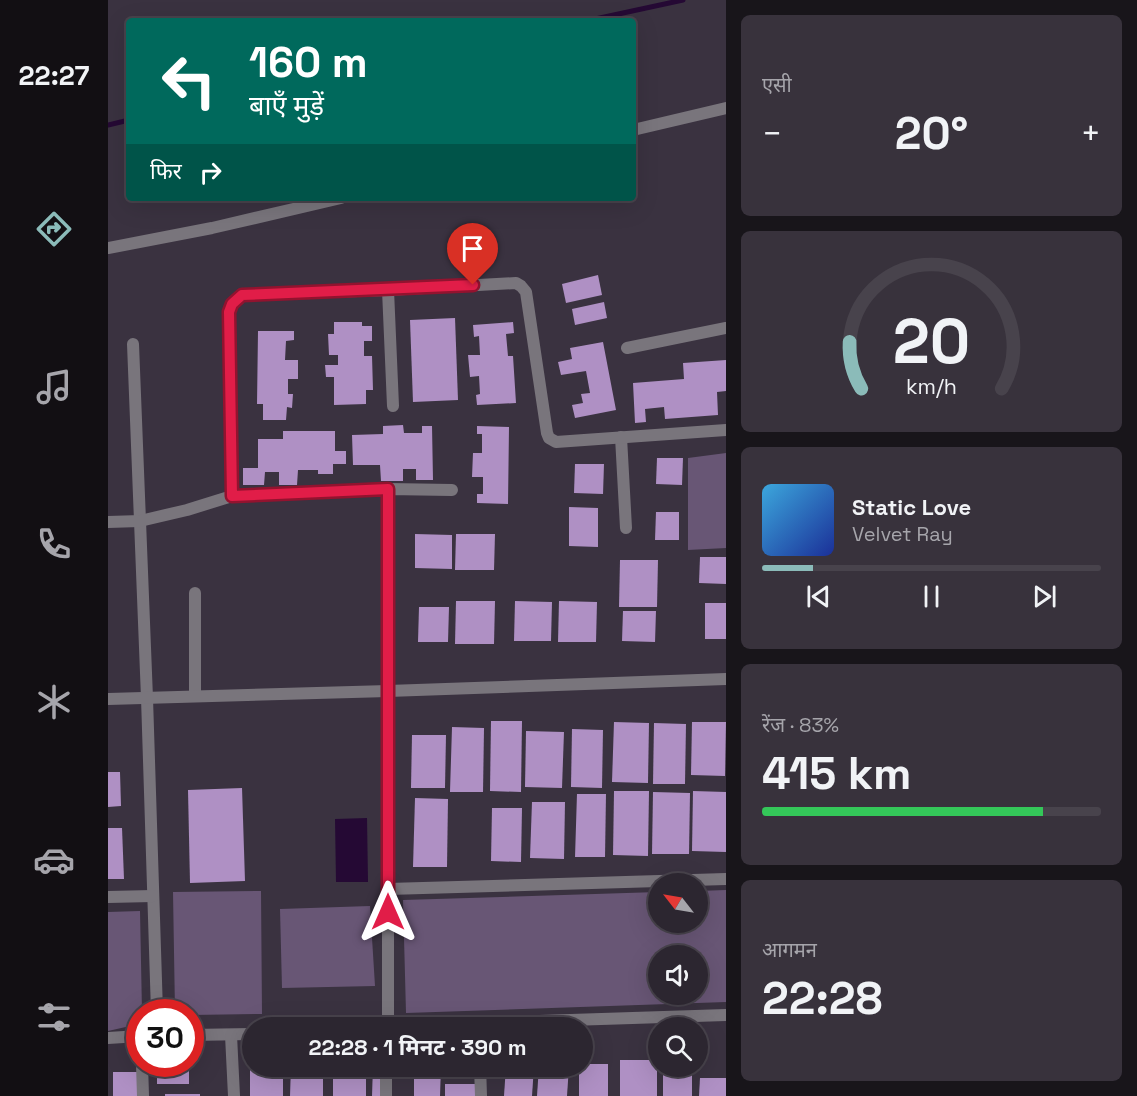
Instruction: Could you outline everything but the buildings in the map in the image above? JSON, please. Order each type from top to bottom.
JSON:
[{"type":"street","points":[[636,129],[726,108]]},
{"type":"street","points":[[108,248],[212,228],[328,201]]},
{"type":"street","points":[[232,496],[229,312],[232,304],[242,295],[388,290],[516,282],[526,292],[549,438],[556,442],[726,430]]},
{"type":"street","points":[[388,290],[393,406]]},
{"type":"street","points":[[627,348],[726,328]]},
{"type":"street","points":[[133,344],[156,999]]},
{"type":"street","points":[[621,438],[626,528]]},
{"type":"street","points":[[388,489],[388,1017]]},
{"type":"street","points":[[108,522],[140,521],[188,510],[232,496],[388,489],[452,490]]},
{"type":"street","points":[[195,594],[195,696]]},
{"type":"street","points":[[108,699],[726,679]]},
{"type":"street","points":[[388,889],[726,879]]},
{"type":"street","points":[[108,897],[153,896]]},
{"type":"street","points":[[593,1020],[726,1015]]},
{"type":"street","points":[[204,1035],[242,1034]]},
{"type":"street","points":[[231,1035],[234,1096]]},
{"type":"street","points":[[108,1038],[126,1037]]},
{"type":"street","points":[[142,1077],[143,1096]]},
{"type":"street","points":[[386,1077],[386,1096]]},
{"type":"street","points":[[480,1077],[481,1096]]},
{"type":"shaded area","points":[[726,453],[726,548],[688,550],[688,458]]},
{"type":"shaded area","points":[[367,818],[368,882],[336,882],[335,819]]},
{"type":"shaded area","points":[[726,890],[726,1002],[708,1003],[708,945],[648,945],[648,1005],[406,1013],[403,900],[648,892],[648,933],[708,933],[708,891]]},
{"type":"shaded area","points":[[261,891],[262,1014],[204,1015],[204,999],[175,999],[173,892]]},
{"type":"shaded area","points":[[370,906],[375,986],[282,988],[280,909]]},
{"type":"shaded area","points":[[140,911],[142,999],[126,999],[126,1027],[108,1031],[108,912]]},
{"type":"waterway","points":[[600,18],[683,0]]},
{"type":"waterway","points":[[108,125],[126,121]]},
{"type":"route","points":[[388,912],[388,489],[232,496],[229,312],[232,304],[242,295],[473,285]]}]
